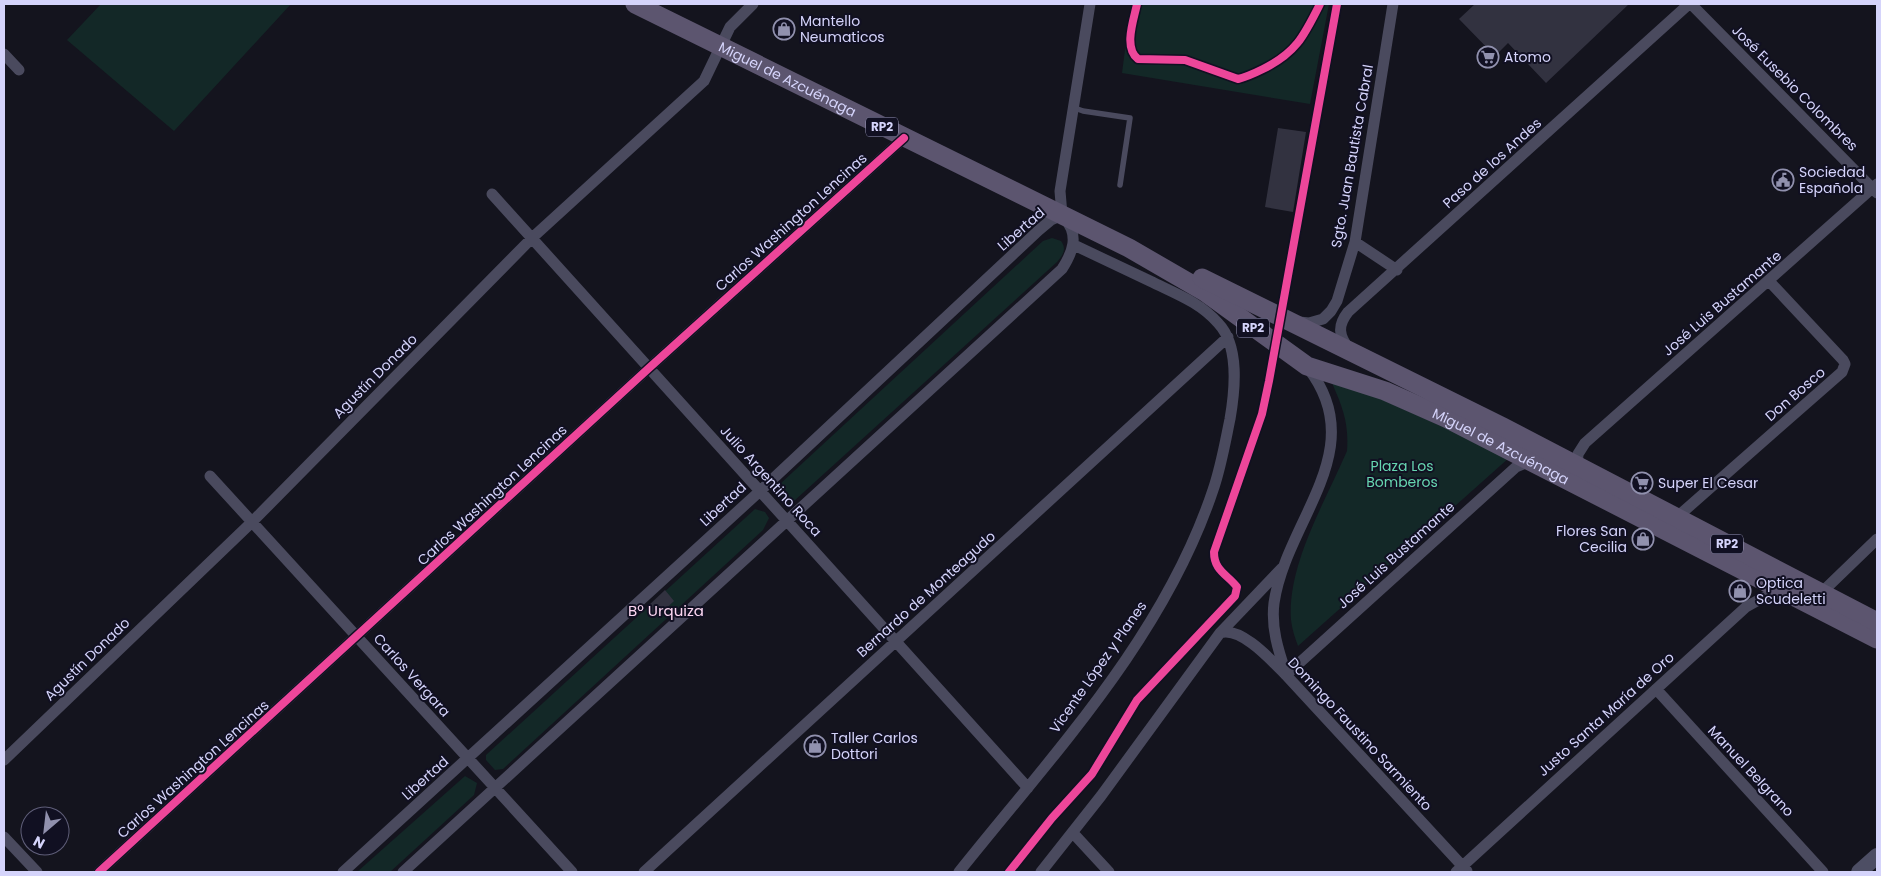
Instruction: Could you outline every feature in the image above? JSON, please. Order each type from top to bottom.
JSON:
[{"type":"main road","name":"Miguel de Azcuénaga","points":[[635,4],[1129,248],[1205,292],[1307,366],[1385,391],[1530,460],[1785,591],[1815,598],[1877,622]]},
{"type":"main road","name":"Miguel de Azcuénaga","points":[[1129,248],[1181,268],[1555,453],[1751,557],[1877,639]]},
{"type":"main road","points":[[1859,872],[1877,856]]},
{"type":"street","name":"Agustín Donado","points":[[4,760],[252,522],[532,238],[704,81],[734,21],[753,4]]},
{"type":"street","points":[[1062,215],[1060,191],[1090,4]]},
{"type":"street","name":"Sgto. Juan Bautista Cabral","points":[[1276,316],[1309,323],[1322,319],[1331,311],[1337,301],[1355,242],[1393,4]]},
{"type":"street","name":"José Eusebio Colombres","points":[[1690,4],[1876,188]]},
{"type":"street","name":"Paso de los Andes","points":[[1351,353],[1340,332],[1341,321],[1348,312],[1397,270],[1690,4]]},
{"type":"street","points":[[4,54],[19,70]]},
{"type":"street","name":"Carlos Washington Lencinas","points":[[99,872],[648,368],[904,138]]},
{"type":"street","name":"José Luis Bustamante","points":[[1577,465],[1578,454],[1585,443],[1876,188]]},
{"type":"street","name":"Julio Argentino Roca","points":[[492,194],[1028,788]]},
{"type":"street","name":"Libertad","points":[[343,872],[760,491],[1039,230],[1051,220],[1062,215],[1071,226],[1074,245]]},
{"type":"street","points":[[1355,242],[1397,270]]},
{"type":"street","points":[[403,872],[1062,269],[1074,245],[1195,303],[1219,323],[1228,337]]},
{"type":"street","name":"Don Bosco","points":[[1676,518],[1842,372],[1845,364],[1843,360],[1769,281]]},
{"type":"street","name":"Bernardo de Monteagudo","points":[[644,872],[1228,337]]},
{"type":"street","name":"Vicente López y Planes","points":[[959,872],[1028,788],[1137,642],[1164,599],[1191,547],[1214,488],[1233,399],[1235,374],[1228,337]]},
{"type":"street","points":[[1286,675],[1273,624],[1274,602],[1282,568],[1327,468],[1332,449],[1329,405],[1324,392],[1307,366]]},
{"type":"street","name":"José Luis Bustamante","points":[[1286,675],[1516,467],[1530,460],[1585,443]]},
{"type":"street","points":[[1577,465],[1582,482],[1589,490]]},
{"type":"street","name":"Carlos Vergara","points":[[210,476],[572,872]]},
{"type":"street","points":[[1815,598],[1877,539]]},
{"type":"street","points":[[1746,607],[1755,592],[1756,576],[1751,557]]},
{"type":"street","points":[[1040,872],[1073,833],[1220,633],[1282,568]]},
{"type":"street","name":"Justo Santa María de Oro","points":[[1462,870],[1746,607],[1764,597],[1785,591]]},
{"type":"street","name":"Domingo Faustino Sarmiento","points":[[1220,633],[1229,631],[1241,637],[1259,649],[1286,675],[1462,870]]},
{"type":"street","name":"Manuel Belgrano","points":[[1656,689],[1824,872]]},
{"type":"street","points":[[1073,833],[1109,872]]},
{"type":"street","points":[[4,837],[37,872]]},
{"type":"lane","points":[[1072,107],[1083,111],[1130,118],[1120,186]]},
{"type":"green space","points":[[101,4],[291,4],[174,131],[67,40]]},
{"type":"green space","points":[[1131,4],[1329,4],[1310,104],[1122,73]]},
{"type":"green space","points":[[1052,238],[1061,241],[1064,247],[1057,262],[794,501],[785,502],[781,500],[777,492],[780,484],[1043,241]]},
{"type":"green space","name":"Plaza Los Bomberos","points":[[1332,383],[1372,395],[1510,457],[1298,646],[1291,620],[1291,599],[1295,578],[1309,534],[1347,451],[1347,432],[1344,416]]},
{"type":"green space","points":[[755,509],[765,512],[769,518],[763,530],[503,769],[495,770],[486,760],[486,755]]},
{"type":"green space","points":[[465,776],[477,783],[474,795],[390,872],[357,872]]},
{"type":"building","points":[[1475,4],[1629,4],[1546,83],[1508,43],[1495,56],[1459,19]]},
{"type":"building","points":[[1278,128],[1306,132],[1293,212],[1265,207]]},
{"type":"building","points":[[665,590],[674,601],[657,617],[648,606]]},
{"type":"cycle path","points":[[1137,4],[1130,41],[1131,48],[1138,59],[1185,60],[1238,79],[1284,57],[1304,34],[1320,4]]},
{"type":"cycle path","points":[[1009,872],[1052,818],[1092,774],[1137,700],[1235,596],[1237,587],[1216,564],[1214,552],[1262,414],[1337,4]]},
{"type":"cycle path","points":[[99,872],[649,368],[904,138]]},
{"type":"place","name":"Mantello Neumaticos","points":[[784,29]]},
{"type":"place","name":"Atomo","points":[[1488,57]]},
{"type":"place","name":"Sociedad Española","points":[[1783,180]]},
{"type":"place","name":"Super El Cesar","points":[[1642,483]]},
{"type":"place","name":"Flores San Cecilia","points":[[1643,539]]},
{"type":"place","name":"Optica Scudeletti","points":[[1740,591]]},
{"type":"place","name":"Taller Carlos Dottori","points":[[815,746]]},
{"type":"district","name":"Bº Urquiza","points":[[666,611]]}]
